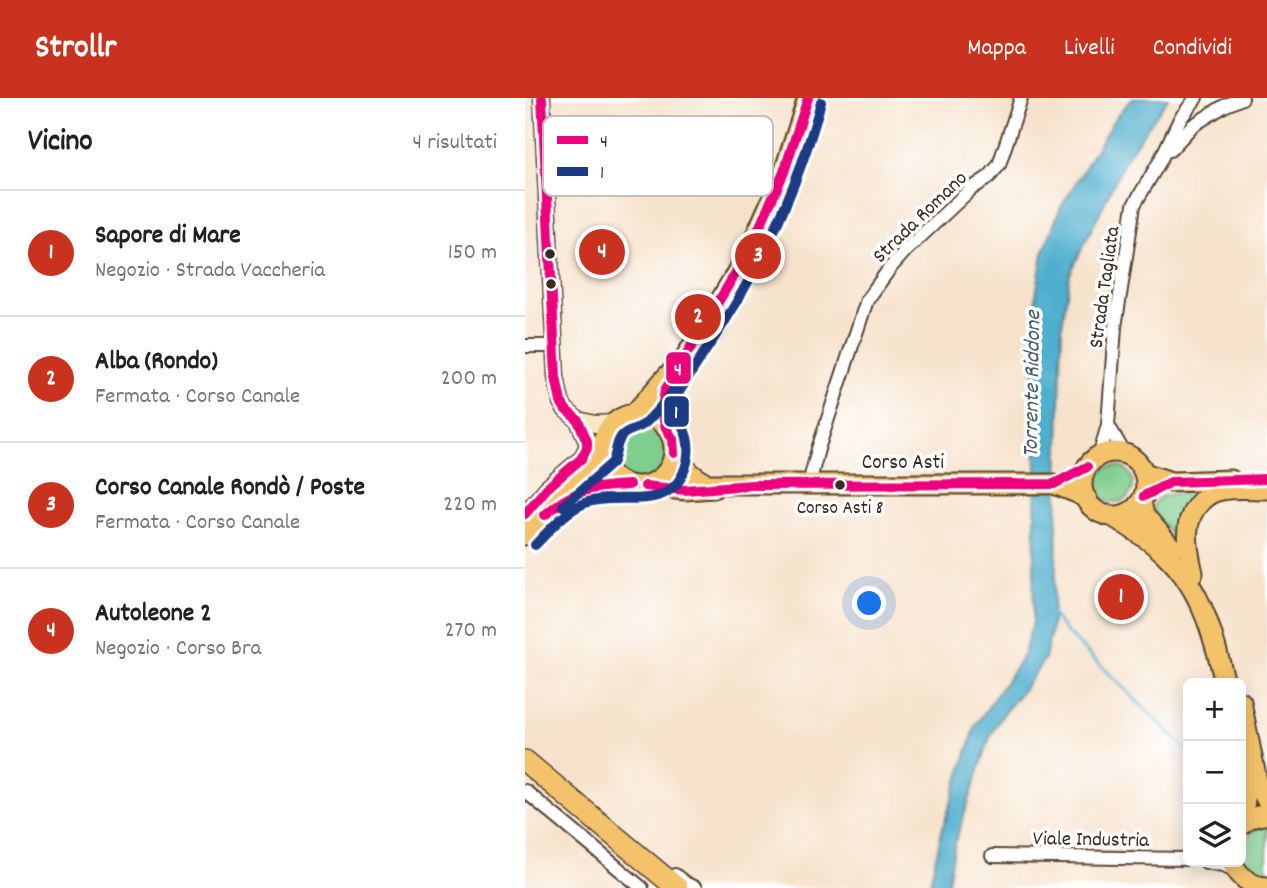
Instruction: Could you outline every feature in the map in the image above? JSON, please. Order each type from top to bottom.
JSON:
[{"type":"highway","points":[[525,761],[677,888]]},
{"type":"highway","points":[[525,780],[655,888]]},
{"type":"main road","points":[[665,426],[651,416],[634,414],[614,423],[605,436],[602,453],[608,470],[614,477],[637,485],[653,483],[665,475],[672,464],[673,439],[665,426],[662,408],[665,390],[749,251],[784,172],[808,98]]},
{"type":"main road","points":[[634,414],[693,345]]},
{"type":"main road","points":[[1052,483],[1116,452],[1124,453],[1140,464],[1146,488],[1135,508],[1127,513],[1110,515]]},
{"type":"main road","points":[[525,527],[551,498],[602,453]]},
{"type":"main road","name":"Corso Asti","points":[[674,453],[686,470],[708,484],[1052,483]]},
{"type":"main road","points":[[1087,499],[1083,483],[1093,462]]},
{"type":"main road","points":[[1144,473],[1171,482],[1267,479]]},
{"type":"main road","points":[[1142,499],[1171,482]]},
{"type":"main road","points":[[1052,483],[1077,492],[1093,507],[1130,527],[1167,556],[1192,587],[1203,607],[1224,678]]},
{"type":"main road","name":"Corso Asti","points":[[525,535],[558,503],[587,488],[637,485],[685,490],[752,485]]},
{"type":"main road","points":[[1192,573],[1187,533],[1191,515],[1198,503],[1208,494],[1221,490],[1267,489]]},
{"type":"main road","points":[[1142,499],[1144,515],[1192,573],[1210,603],[1235,678]]},
{"type":"main road","points":[[1246,727],[1257,781],[1267,801]]},
{"type":"main road","points":[[1246,821],[1267,814]]},
{"type":"street","points":[[542,98],[543,117]]},
{"type":"street","name":"Strada Romano","points":[[809,484],[867,300],[906,250],[971,189],[989,177],[999,165],[1020,98]]},
{"type":"street","name":"Strada Tagliata","points":[[1093,462],[1108,425],[1115,327],[1134,205],[1160,161],[1180,119],[1196,98]]},
{"type":"street","name":"Strada Tagliata","points":[[1160,161],[1192,126],[1231,100]]},
{"type":"street","points":[[525,514],[547,488],[585,455],[587,448],[587,441],[578,421],[561,402],[556,377],[547,196]]},
{"type":"street","points":[[525,345],[555,346]]},
{"type":"street","points":[[578,421],[614,423]]},
{"type":"street","points":[[1108,425],[1124,453]]},
{"type":"street","points":[[525,750],[685,883],[695,888]]},
{"type":"street","points":[[525,791],[642,888]]},
{"type":"street","name":"Viale Industria","points":[[992,856],[1183,859]]},
{"type":"street","points":[[1227,867],[1247,878]]},
{"type":"green space","points":[[638,420],[655,425],[663,433],[668,450],[663,467],[655,475],[638,480],[621,475],[613,467],[608,450],[613,433],[621,425]]},
{"type":"green space","points":[[1115,466],[1128,471],[1133,484],[1128,497],[1115,502],[1102,497],[1097,484],[1102,471]]},
{"type":"green space","points":[[1187,494],[1194,501],[1185,551],[1153,513],[1156,501],[1162,496]]},
{"type":"green space","points":[[1267,826],[1267,880],[1256,877],[1246,867],[1246,839],[1253,832]]},
{"type":"water","points":[[1132,98],[1168,98],[1126,158],[1070,274],[1062,326],[1056,568],[1051,632],[1045,658],[1003,714],[990,737],[955,843],[947,888],[929,888],[942,830],[976,725],[1023,656],[1033,622],[1036,295],[1043,253],[1060,209],[1113,121]]},
{"type":"waterway","points":[[1050,612],[1066,632],[1183,746]]},
{"type":"transit line","name":"4","points":[[542,98],[543,118]]},
{"type":"transit line","name":"4","points":[[674,453],[673,439],[665,426],[662,408],[665,390],[749,251],[784,172],[808,98]]},
{"type":"transit line","name":"1","points":[[535,545],[578,506],[599,500],[658,496],[670,490],[680,479],[687,462],[688,447],[686,434],[677,418],[678,394],[729,315],[762,255],[796,180],[821,102]]},
{"type":"transit line","name":"4","points":[[525,514],[547,488],[581,459],[587,448],[587,441],[578,420],[561,402],[556,377],[547,196]]},
{"type":"transit line","name":"1","points":[[563,506],[612,463],[623,434],[644,424],[684,378]]},
{"type":"transit line","name":"4","points":[[645,486],[685,490],[752,485],[1054,484],[1087,467]]},
{"type":"transit line","name":"4","points":[[1144,496],[1171,482],[1267,479]]},
{"type":"transit line","name":"4","points":[[545,515],[555,506],[584,491],[629,485]]},
{"type":"place","name":"Autoleone 2","points":[[602,252]]},
{"type":"place","name":"Corso Canale Rondò / Poste","points":[[758,256]]},
{"type":"place","name":"Alba (Rondo)","points":[[698,317]]},
{"type":"place","name":"Corso Asti 8","points":[[840,485]]},
{"type":"place","name":"Sapore di Mare","points":[[1121,597]]},
{"type":"water label","name":"Torrente Riddone","points":[[1030,384]]}]
